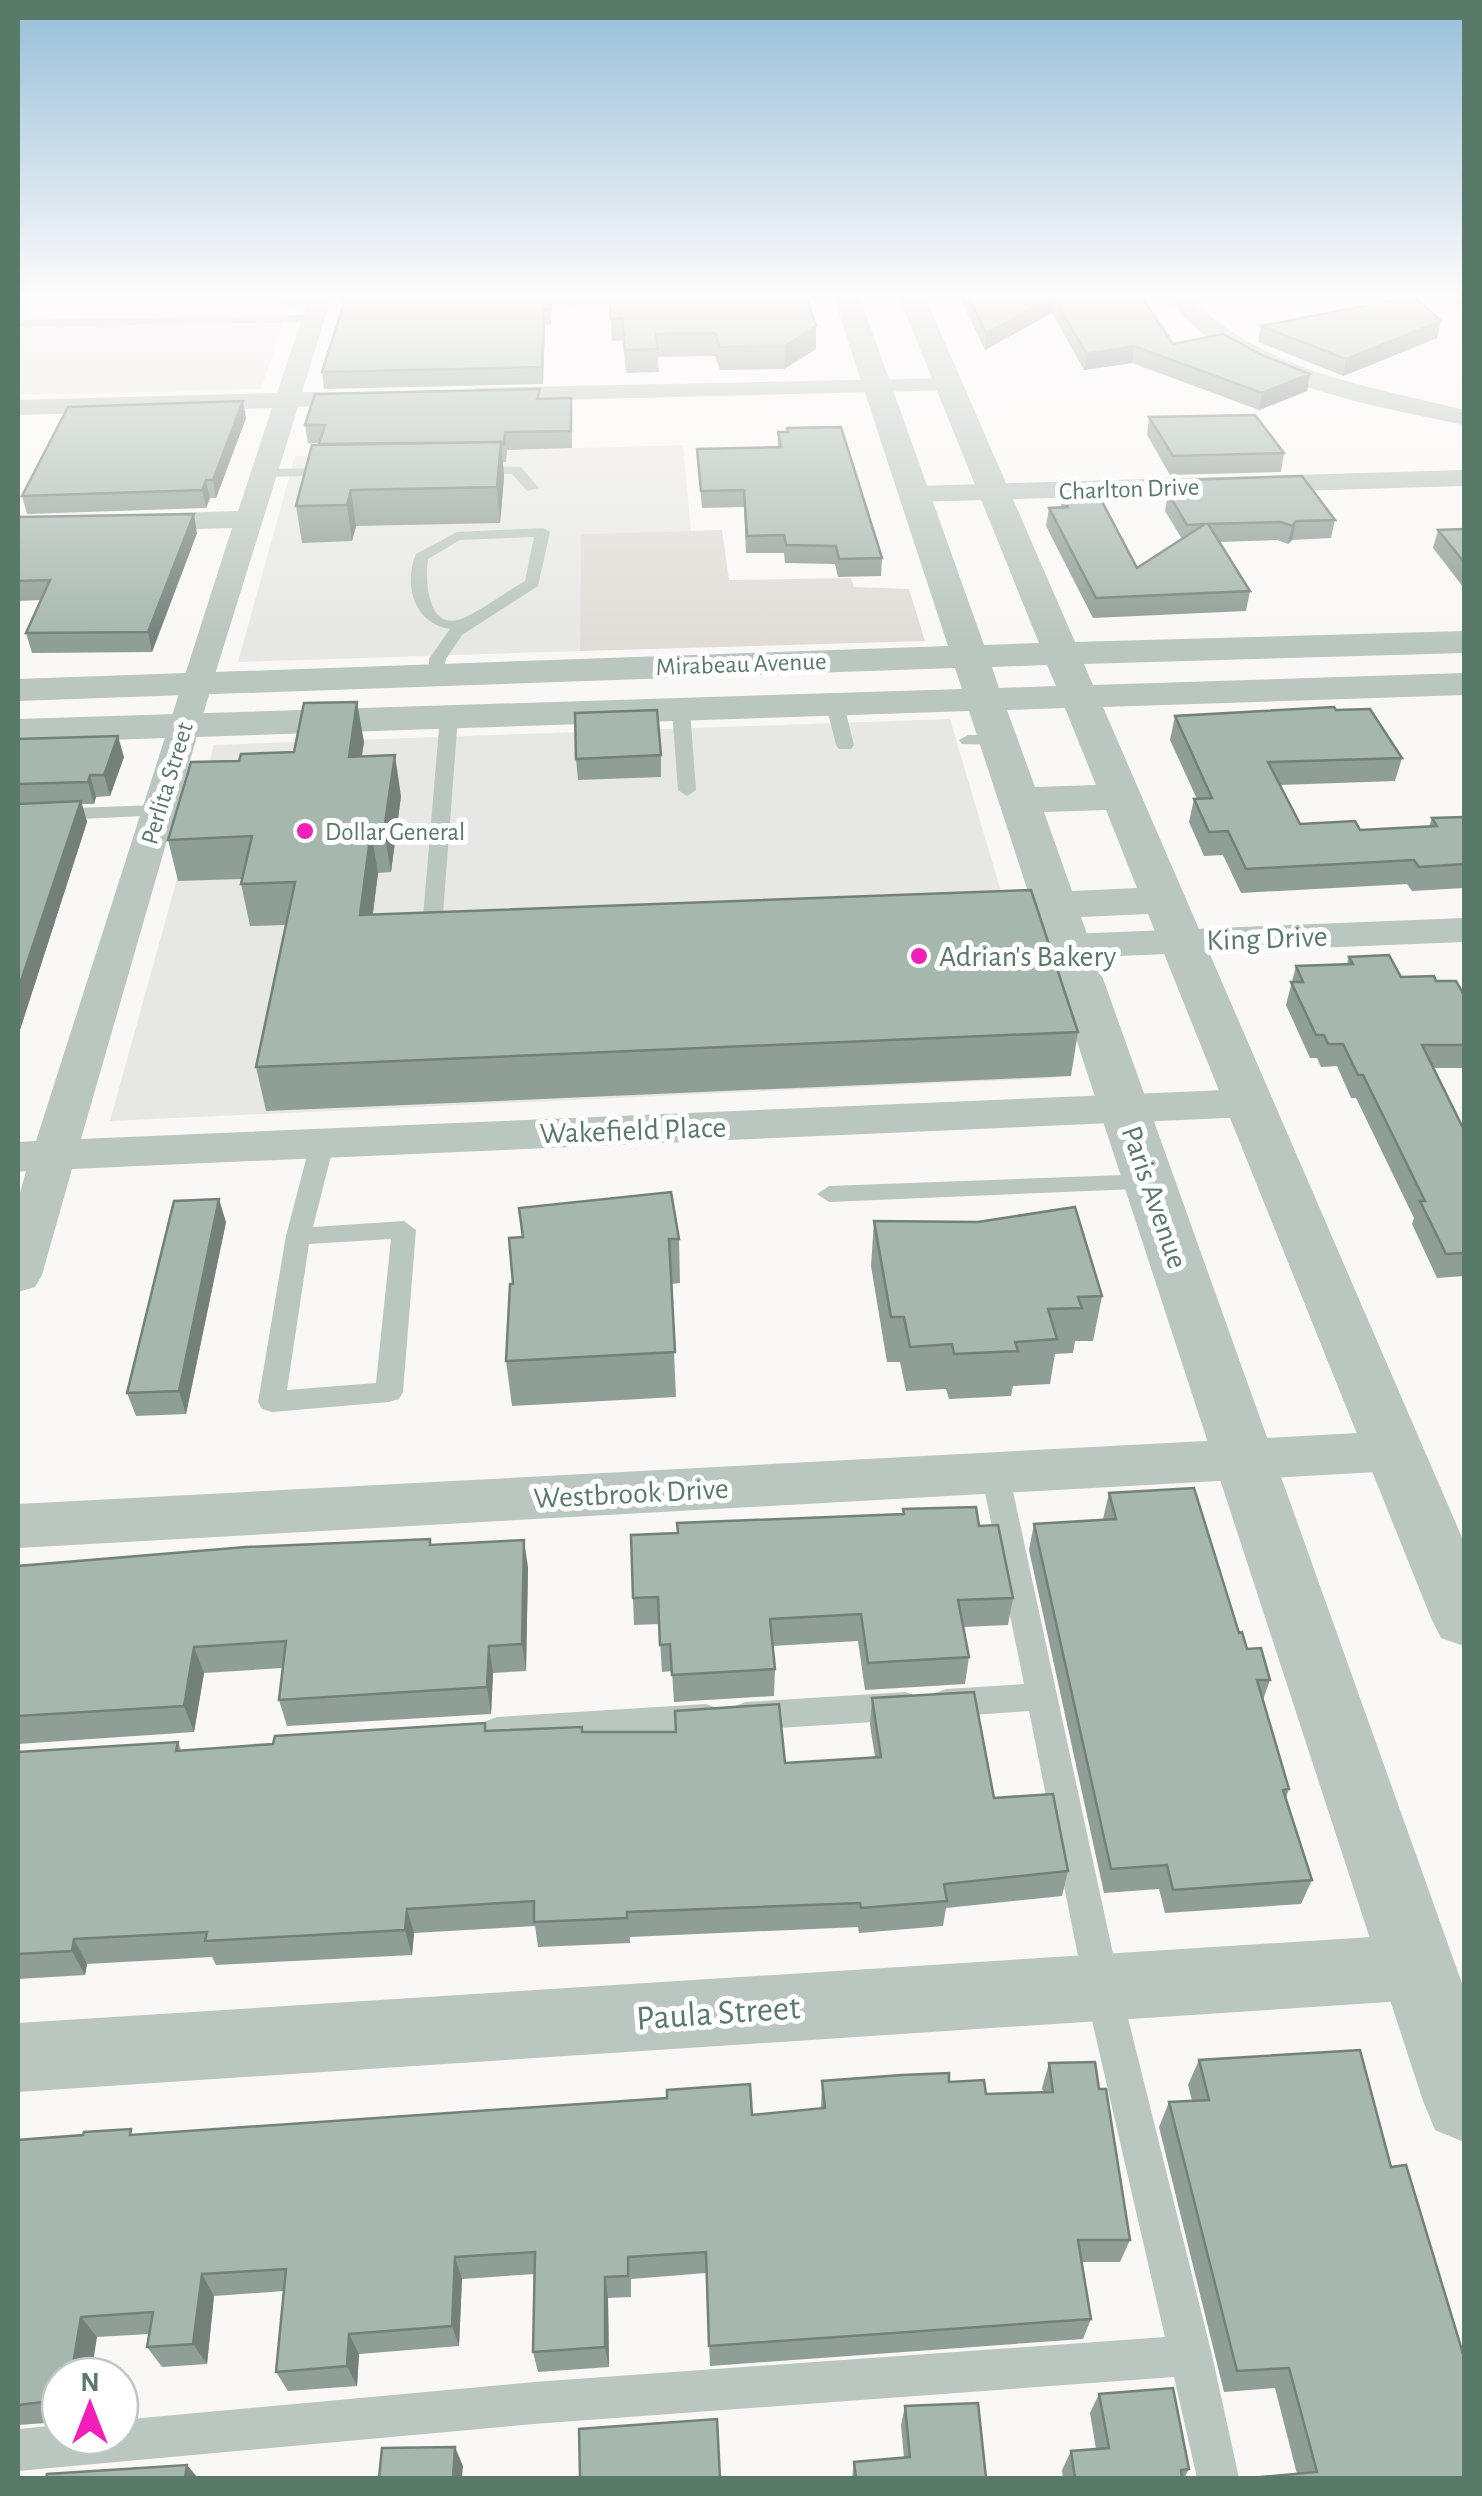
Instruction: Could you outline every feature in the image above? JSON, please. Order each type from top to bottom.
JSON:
[{"type":"street","name":"Perlita Street","points":[[18,1276],[35,1156],[157,811],[285,408]]},
{"type":"street","name":"Paris Avenue","points":[[885,408],[980,709],[1019,800],[1464,2102]]},
{"type":"street","points":[[958,408],[1464,1618]]},
{"type":"street","name":"Charlton Drive","points":[[914,494],[1464,478]]},
{"type":"street","points":[[18,526],[250,520]]},
{"type":"street","name":"Mirabeau Avenue","points":[[18,690],[679,664],[980,709],[1060,652],[1464,642]]},
{"type":"street","points":[[1341,645],[1367,687]]},
{"type":"street","points":[[679,664],[681,710]]},
{"type":"street","points":[[434,675],[449,717]]},
{"type":"street","name":"Mirabeau Avenue","points":[[18,731],[835,705],[980,709],[1079,697],[1464,684]]},
{"type":"street","points":[[1019,800],[1121,796]]},
{"type":"street","points":[[1061,926],[1173,921]]},
{"type":"street","name":"King Drive","points":[[1173,921],[1464,930]]},
{"type":"street","name":"Wakefield Place","points":[[35,1156],[1249,1103]]},
{"type":"street","name":"Westbrook Drive","points":[[18,1526],[1395,1451]]},
{"type":"street","name":"Paula Street","points":[[18,2058],[1419,1967]]},
{"type":"lane","points":[[446,470],[516,470],[532,488]]},
{"type":"lane","points":[[265,474],[352,472]]},
{"type":"lane","points":[[434,675],[434,658],[466,624],[532,582],[543,532],[457,536],[421,556],[418,589],[430,614],[439,622],[466,624]]},
{"type":"lane","points":[[835,705],[844,745]]},
{"type":"lane","points":[[681,710],[687,790]]},
{"type":"lane","points":[[431,940],[449,717]]},
{"type":"lane","points":[[18,816],[157,811]]},
{"type":"lane","points":[[298,1236],[404,1230],[390,1392],[272,1402],[298,1236],[322,1144]]},
{"type":"lane","points":[[828,1194],[1150,1182]]},
{"type":"lane","points":[[995,1474],[1102,1986],[1218,2478]]},
{"type":"lane","points":[[470,1733],[1041,1697]]},
{"type":"lane","points":[[18,2450],[534,2403],[1192,2355]]},
{"type":"shaded area","points":[[683,445],[691,531],[581,534],[580,651],[238,662],[295,456]]},
{"type":"shaded area","points":[[722,530],[729,580],[851,578],[854,587],[909,589],[925,641],[580,651],[581,534]]},
{"type":"shaded area","points":[[950,719],[1056,1078],[110,1121],[214,745]]},
{"type":"building","points":[[67,408],[240,408],[213,480],[206,480],[202,490],[22,496]]},
{"type":"building","points":[[310,408],[571,408],[571,431],[505,432],[504,444],[319,444],[325,425],[305,425]]},
{"type":"building","points":[[1255,415],[1284,453],[1173,456],[1149,417]]},
{"type":"building","points":[[841,427],[882,558],[839,559],[836,546],[786,545],[784,535],[747,536],[744,490],[701,491],[697,449],[781,447],[778,432],[788,432],[787,428]]},
{"type":"building","points":[[501,442],[497,487],[351,490],[347,505],[296,506],[312,445]]},
{"type":"building","points":[[1302,476],[1335,520],[1296,521],[1292,526],[1281,522],[1208,524],[1250,591],[1096,598],[1049,508],[1068,507],[1062,494],[1098,494],[1137,568],[1205,524],[1187,525],[1168,493],[1194,492],[1186,480]]},
{"type":"building","points":[[194,514],[148,632],[26,633],[50,580],[18,581],[18,517]]},
{"type":"building","points":[[1464,529],[1464,562],[1438,530]]},
{"type":"building","points":[[357,702],[349,757],[395,755],[384,830],[371,831],[360,915],[1031,890],[1078,1032],[256,1067],[295,882],[241,884],[252,836],[168,840],[191,762],[239,761],[241,754],[294,752],[304,703]]},
{"type":"building","points":[[1334,707],[1370,709],[1402,758],[1268,762],[1300,824],[1355,821],[1360,830],[1437,826],[1432,818],[1464,817],[1464,864],[1419,867],[1414,860],[1246,869],[1228,831],[1209,832],[1194,799],[1212,798],[1175,716]]},
{"type":"building","points":[[657,710],[661,755],[576,759],[575,713]]},
{"type":"building","points":[[118,736],[104,775],[90,775],[88,782],[18,784],[18,739]]},
{"type":"building","points":[[81,801],[18,990],[18,804]]},
{"type":"building","points":[[1389,955],[1401,977],[1434,976],[1436,981],[1456,981],[1464,995],[1464,1045],[1422,1045],[1464,1130],[1464,1253],[1446,1254],[1420,1201],[1425,1201],[1363,1075],[1358,1075],[1343,1044],[1328,1044],[1324,1035],[1316,1035],[1291,982],[1303,982],[1296,966],[1353,964],[1349,957]]},
{"type":"building","points":[[671,1192],[679,1239],[669,1239],[675,1352],[506,1361],[513,1284],[509,1238],[523,1237],[519,1208]]},
{"type":"building","points":[[219,1199],[179,1391],[127,1393],[174,1201]]},
{"type":"building","points":[[1075,1207],[1102,1296],[1078,1297],[1082,1308],[1048,1309],[1057,1339],[1015,1342],[1018,1351],[954,1354],[952,1344],[910,1347],[904,1317],[891,1317],[874,1221],[978,1222]]},
{"type":"building","points":[[1194,1488],[1239,1633],[1242,1632],[1247,1649],[1261,1648],[1270,1680],[1257,1680],[1289,1789],[1283,1790],[1312,1880],[1173,1890],[1167,1865],[1111,1869],[1034,1524],[1116,1519],[1109,1493]]},
{"type":"building","points":[[976,1507],[979,1526],[998,1525],[1013,1598],[958,1600],[969,1657],[868,1663],[861,1614],[770,1619],[775,1669],[672,1675],[670,1644],[660,1645],[658,1597],[633,1598],[631,1535],[678,1533],[677,1523],[904,1514],[903,1509]]},
{"type":"building","points":[[430,1539],[430,1545],[524,1540],[522,1644],[489,1646],[487,1687],[279,1700],[286,1641],[194,1647],[184,1706],[18,1716],[18,1566],[246,1547]]},
{"type":"building","points":[[974,1692],[994,1798],[1053,1794],[1068,1871],[944,1884],[947,1901],[861,1908],[860,1903],[627,1912],[627,1918],[534,1922],[534,1901],[407,1909],[405,1930],[205,1941],[207,1932],[74,1939],[72,1951],[18,1954],[18,1752],[178,1742],[176,1751],[273,1744],[275,1736],[485,1723],[485,1731],[582,1727],[582,1732],[676,1732],[675,1711],[779,1704],[785,1763],[881,1757],[872,1698]]},
{"type":"building","points":[[1360,2050],[1391,2167],[1406,2165],[1464,2357],[1464,2478],[1250,2478],[1317,2472],[1289,2368],[1237,2371],[1169,2102],[1209,2100],[1199,2060]]},
{"type":"building","points":[[1095,2062],[1099,2089],[1106,2089],[1130,2240],[1078,2240],[1091,2319],[709,2346],[706,2252],[628,2257],[628,2276],[605,2277],[605,2347],[533,2352],[535,2252],[455,2257],[452,2326],[349,2334],[347,2366],[276,2372],[286,2269],[202,2274],[193,2344],[147,2347],[153,2312],[81,2317],[74,2356],[40,2356],[40,2402],[18,2405],[18,2140],[84,2132],[131,2129],[130,2135],[667,2098],[667,2090],[750,2084],[752,2115],[825,2108],[822,2081],[949,2073],[949,2082],[984,2080],[986,2094],[1053,2092],[1049,2063]]},
{"type":"building","points":[[1173,2388],[1189,2469],[1181,2470],[1182,2478],[1075,2478],[1071,2451],[1109,2448],[1099,2394]]},
{"type":"building","points":[[978,2403],[986,2478],[856,2478],[854,2462],[910,2457],[905,2406]]},
{"type":"building","points":[[717,2419],[720,2478],[580,2478],[579,2429]]},
{"type":"building","points":[[455,2447],[453,2478],[379,2478],[382,2448]]},
{"type":"building","points":[[187,2465],[185,2478],[46,2478],[47,2474]]},
{"type":"place","name":"Dollar General","points":[[305,831]]},
{"type":"place","name":"Adrian's Bakery","points":[[919,956]]}]
